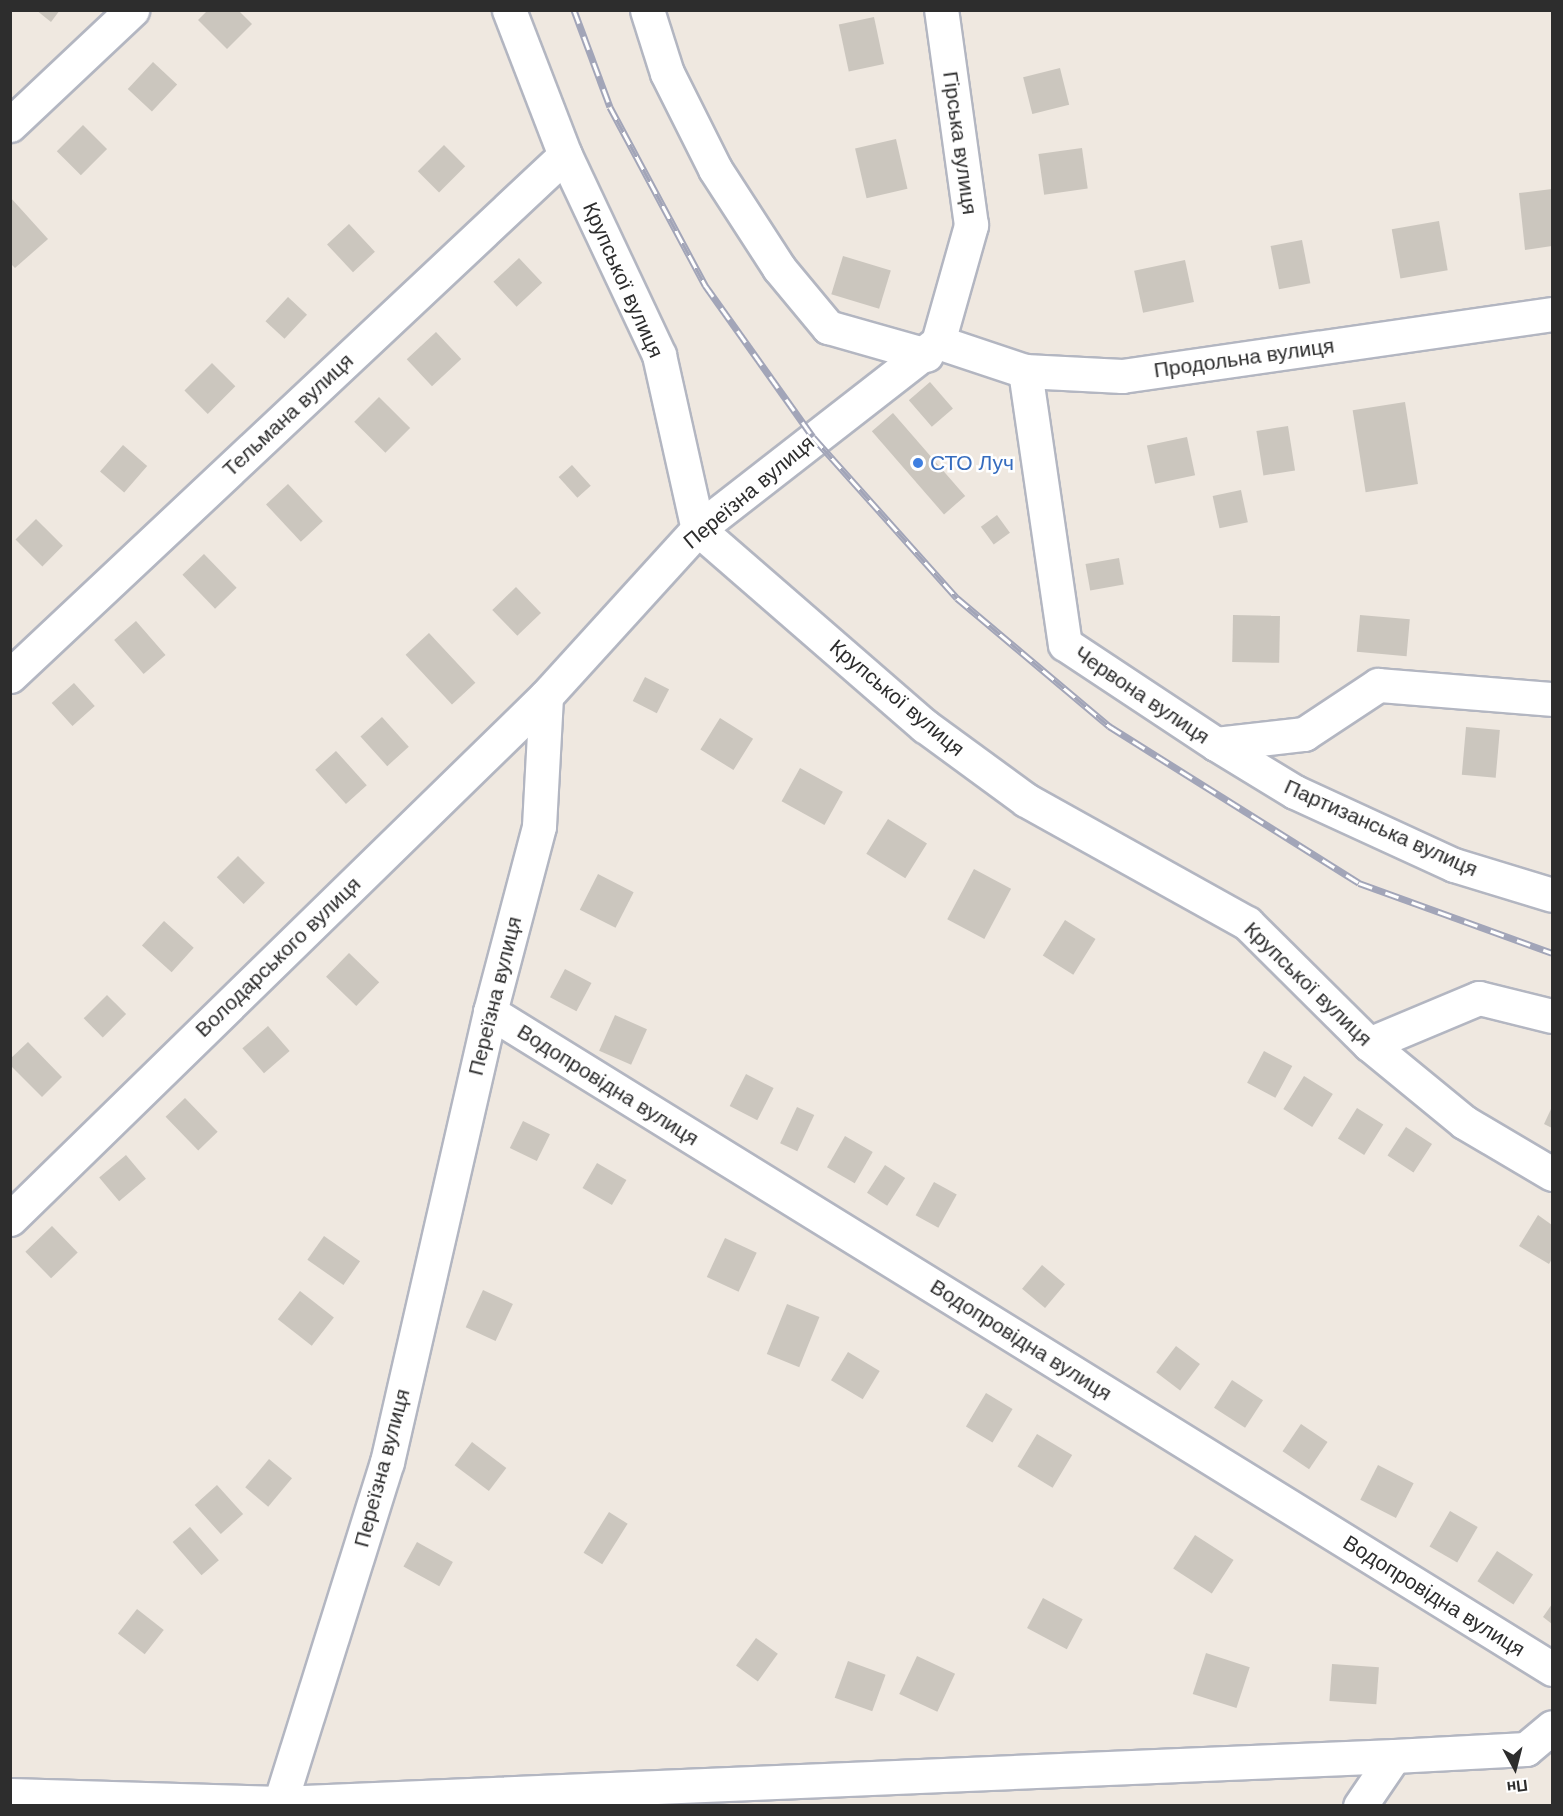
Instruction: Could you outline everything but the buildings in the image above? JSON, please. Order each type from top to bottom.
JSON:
[{"type":"street","points":[[10,125],[132,10]]},
{"type":"street","name":"Крупської вулиця","points":[[509,10],[565,156],[659,355],[698,529],[925,726],[1026,800],[1247,923],[1369,1044],[1464,1122],[1552,1174]]},
{"type":"street","name":"Продольна вулиця","points":[[647,10],[667,73],[715,169],[779,268],[828,327],[1025,371],[1122,376],[1552,314]]},
{"type":"street","name":"Гірська вулиця","points":[[932,349],[971,225],[941,10]]},
{"type":"street","name":"Тельмана вулиця","points":[[10,675],[565,156]]},
{"type":"street","name":"Переїзна вулиця","points":[[280,1803],[387,1462],[490,1012],[539,826],[546,696],[698,529],[813,437],[932,349]]},
{"type":"street","name":"Червона вулиця","points":[[1025,371],[1065,644],[1216,744],[1304,734],[1378,685],[1552,699]]},
{"type":"street","name":"Володарського вулиця","points":[[10,1219],[546,696]]},
{"type":"street","name":"Партизанська вулиця","points":[[1216,744],[1295,792],[1454,865],[1552,895]]},
{"type":"street","points":[[1369,1044],[1479,998],[1552,1016]]},
{"type":"street","name":"Водопровідна вулиця","points":[[490,1012],[1552,1669]]},
{"type":"street","points":[[10,1795],[280,1803],[1394,1756],[1526,1749],[1552,1727]]},
{"type":"street","points":[[1360,1806],[1394,1756]]},
{"type":"railway","points":[[574,10],[610,107],[705,285],[813,437],[957,598],[1109,726],[1359,883],[1552,953]]},
{"type":"place","name":"СТО Луч","points":[[918,463]]}]
